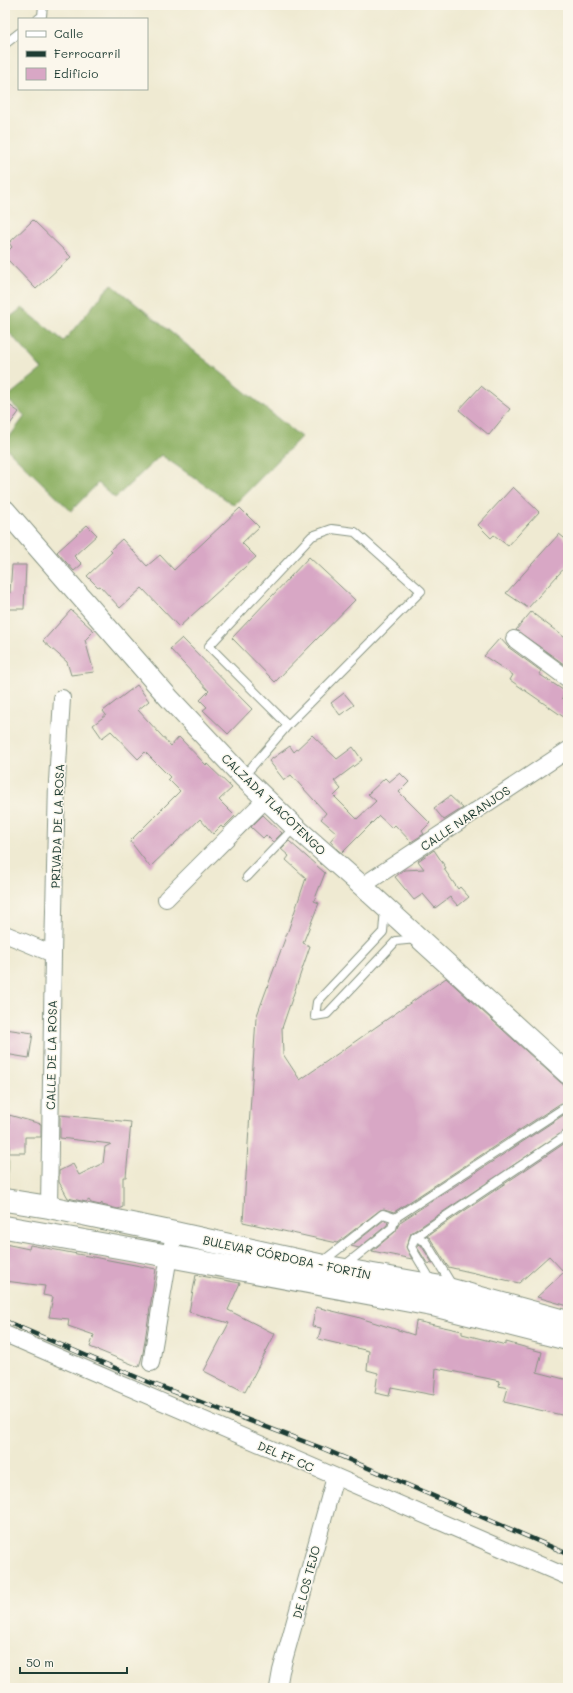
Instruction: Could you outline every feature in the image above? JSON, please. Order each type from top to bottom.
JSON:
[{"type":"main road","name":"BULEVAR CÓRDOBA - FORTÍN","points":[[5,1200],[49,1207],[175,1233],[327,1272]]},
{"type":"main road","name":"BULEVAR CÓRDOBA - FORTÍN","points":[[5,1227],[169,1256],[327,1272],[442,1292],[568,1322]]},
{"type":"main road","name":"BULEVAR CÓRDOBA - FORTÍN","points":[[442,1292],[568,1338]]},
{"type":"street","name":"CALZADA TLACOTENGO","points":[[5,510],[169,698],[243,777],[295,827],[362,886],[568,1074]]},
{"type":"street","points":[[514,638],[568,679]]},
{"type":"street","name":"PRIVADA DE LA ROSA","points":[[53,954],[57,782],[62,698]]},
{"type":"street","name":"CALLE NARANJOS","points":[[362,886],[568,750]]},
{"type":"street","points":[[166,899],[266,799]]},
{"type":"street","points":[[5,934],[53,954]]},
{"type":"street","name":"CALLE DE LA ROSA","points":[[49,1207],[53,954]]},
{"type":"street","points":[[151,1363],[169,1256],[175,1233]]},
{"type":"street","name":"DEL FF CC","points":[[5,1334],[568,1577]]},
{"type":"street","name":"DE LOS TEJO","points":[[278,1688],[283,1663],[335,1477]]},
{"type":"lane","points":[[39,18],[42,16],[43,5]]},
{"type":"lane","points":[[5,44],[18,34]]},
{"type":"lane","points":[[243,777],[288,725],[421,591],[355,532],[332,529],[312,536],[209,646],[288,725]]},
{"type":"lane","points":[[247,877],[295,827]]},
{"type":"lane","points":[[385,907],[383,932],[317,1002],[315,1016],[327,1014],[396,942],[420,939]]},
{"type":"lane","points":[[327,1272],[392,1228],[395,1218],[564,1108],[568,1109]]},
{"type":"lane","points":[[442,1292],[411,1248],[415,1237],[568,1134]]},
{"type":"lane","points":[[327,1272],[383,1214],[395,1218]]},
{"type":"lane","points":[[415,1237],[425,1241],[442,1292]]},
{"type":"green space","points":[[111,284],[301,437],[234,505],[161,455],[115,498],[98,483],[71,511],[5,447],[5,443],[25,416],[6,398],[42,369],[5,328],[5,321],[22,308],[64,341]]},
{"type":"green space","points":[[5,1114],[9,1115],[8,1192],[5,1191]]},
{"type":"building","points":[[33,220],[71,257],[36,289],[5,257],[5,254],[12,247],[9,243]]},
{"type":"building","points":[[481,386],[510,409],[489,435],[459,410]]},
{"type":"building","points":[[5,402],[19,412],[5,431]]},
{"type":"building","points":[[513,487],[539,512],[508,546],[494,535],[491,538],[478,525]]},
{"type":"building","points":[[240,508],[259,527],[242,543],[256,557],[179,627],[142,588],[120,608],[100,586],[98,587],[87,576],[112,552],[110,550],[122,539],[147,566],[160,555],[174,570]]},
{"type":"building","points":[[87,525],[97,535],[74,556],[82,564],[74,571],[57,552]]},
{"type":"building","points":[[559,534],[568,541],[568,564],[528,608],[506,593]]},
{"type":"building","points":[[309,557],[355,600],[275,682],[232,638]]},
{"type":"building","points":[[12,565],[26,565],[24,609],[5,609],[5,593],[10,593]]},
{"type":"building","points":[[71,610],[94,631],[85,640],[94,672],[71,675],[67,662],[43,641]]},
{"type":"building","points":[[531,612],[568,640],[568,667],[516,630]]},
{"type":"building","points":[[182,638],[252,709],[228,734],[203,710],[207,707],[200,700],[209,691],[170,649]]},
{"type":"building","points":[[500,638],[508,647],[541,671],[539,674],[566,692],[562,698],[568,702],[568,720],[510,680],[513,675],[484,656]]},
{"type":"building","points":[[137,685],[149,701],[138,710],[171,746],[179,737],[206,765],[207,764],[232,788],[219,800],[235,816],[223,828],[221,826],[213,834],[200,819],[150,867],[130,841],[180,791],[168,779],[170,777],[145,752],[138,759],[111,731],[102,738],[93,725],[106,715],[103,711]]},
{"type":"building","points":[[344,693],[354,705],[340,715],[331,703]]},
{"type":"building","points":[[312,735],[337,759],[353,747],[362,760],[334,781],[341,789],[334,796],[357,819],[376,801],[368,794],[385,778],[389,782],[400,773],[409,782],[399,792],[430,823],[422,831],[424,834],[411,842],[395,825],[392,828],[379,816],[342,853],[339,851],[330,841],[337,833],[321,819],[326,813],[291,775],[284,780],[269,761],[290,746],[294,752]]},
{"type":"building","points":[[450,796],[463,808],[444,820],[434,808]]},
{"type":"building","points":[[263,815],[282,833],[273,842],[266,835],[263,838],[251,827]]},
{"type":"building","points":[[289,841],[325,873],[314,901],[319,903],[303,943],[310,946],[282,1028],[283,1054],[300,1080],[446,978],[568,1088],[568,1103],[561,1103],[394,1212],[384,1209],[380,1210],[337,1243],[243,1222],[256,1018],[306,878],[286,860],[289,856],[281,849]]},
{"type":"building","points":[[434,850],[446,868],[444,869],[458,889],[460,887],[469,897],[458,906],[450,897],[435,908],[423,894],[414,900],[395,877],[404,870],[424,869],[418,861]]},
{"type":"building","points":[[5,1029],[33,1033],[29,1058],[5,1054]]},
{"type":"building","points":[[565,1114],[568,1114],[568,1129],[411,1233],[406,1247],[412,1259],[372,1251],[395,1232],[400,1222]]},
{"type":"building","points":[[9,1115],[41,1124],[41,1137],[25,1137],[25,1153],[9,1153]]},
{"type":"building","points":[[60,1115],[131,1122],[126,1177],[123,1177],[123,1207],[118,1209],[102,1205],[102,1203],[100,1205],[91,1203],[89,1200],[86,1202],[68,1198],[59,1182],[59,1171],[73,1164],[79,1175],[103,1163],[105,1147],[111,1144],[60,1138]]},
{"type":"building","points":[[568,1141],[568,1306],[537,1297],[564,1272],[549,1256],[519,1283],[448,1267],[430,1238],[427,1236]]},
{"type":"building","points":[[384,1220],[388,1222],[387,1225],[359,1248],[351,1246]]},
{"type":"building","points":[[5,1244],[29,1249],[30,1245],[156,1269],[143,1353],[139,1367],[90,1347],[94,1335],[68,1326],[69,1319],[49,1317],[53,1297],[43,1295],[45,1286],[5,1281]]},
{"type":"building","points":[[418,1244],[421,1245],[433,1264],[427,1263],[417,1247]]},
{"type":"building","points":[[196,1275],[240,1283],[228,1310],[275,1334],[245,1392],[204,1371],[229,1323],[189,1312]]},
{"type":"building","points":[[316,1307],[357,1317],[414,1335],[416,1321],[462,1331],[462,1334],[506,1345],[506,1342],[542,1352],[537,1372],[568,1380],[568,1406],[566,1416],[504,1402],[508,1388],[499,1386],[500,1381],[436,1368],[434,1395],[391,1387],[389,1396],[375,1393],[378,1373],[367,1370],[369,1351],[318,1339],[321,1328],[312,1326]]},
{"type":"railway","points":[[5,1321],[148,1382],[324,1449],[568,1554]]}]
